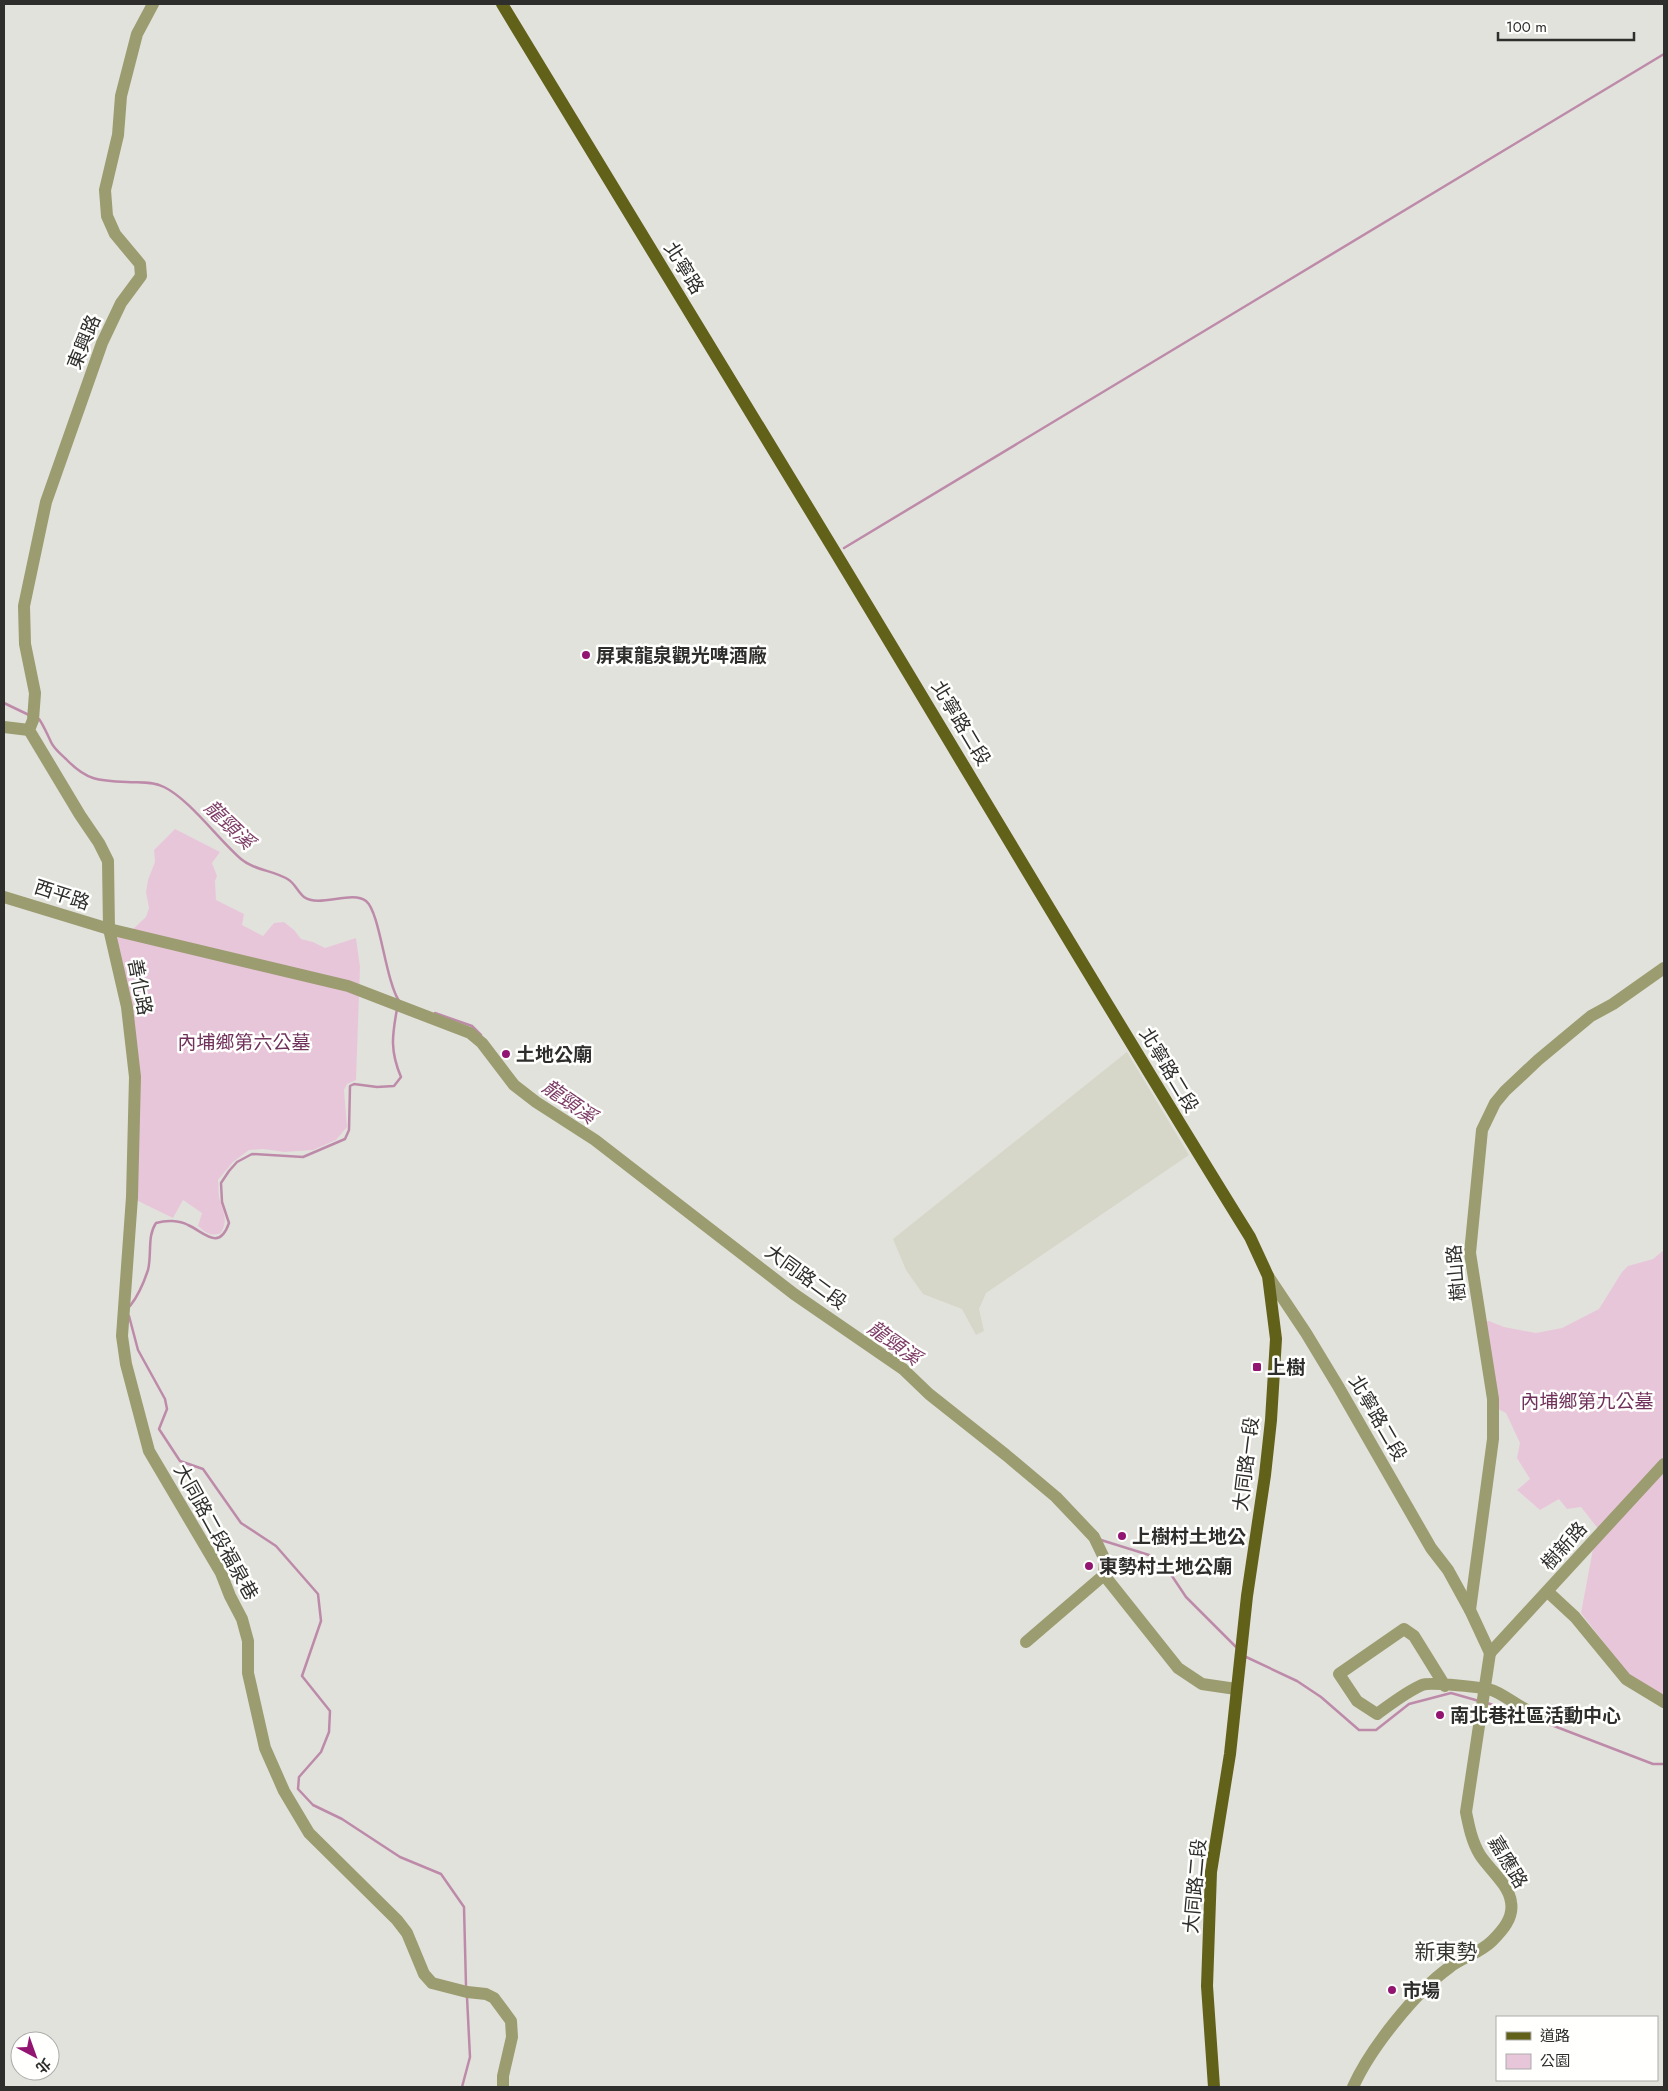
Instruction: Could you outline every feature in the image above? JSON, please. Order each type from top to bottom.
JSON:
[{"type":"main road","name":"北寧路","points":[[502,4],[835,551]]},
{"type":"main road","name":"北寧路二段","points":[[835,551],[1087,971],[1250,1237],[1268,1276]]},
{"type":"main road","name":"大同路一段","points":[[1240,1652],[1271,1420],[1276,1339],[1268,1276]]},
{"type":"main road","name":"大同路二段","points":[[1214,2087],[1207,1986],[1211,1872],[1225,1788],[1240,1652]]},
{"type":"street","name":"東興路","points":[[32,720],[35,693],[25,644],[24,606],[46,502],[102,344],[121,303],[141,276],[140,264],[115,234],[107,216],[105,190],[118,135],[122,96],[137,34],[153,4]]},
{"type":"street","points":[[4,727],[32,720]]},
{"type":"street","name":"善化路","points":[[32,720],[80,815],[99,843],[108,862],[109,929],[127,1007],[135,1077],[135,1149],[126,1274]]},
{"type":"street","name":"西平路","points":[[4,898],[109,929],[348,986],[397,1005]]},
{"type":"street","name":"樹山路","points":[[1470,1610],[1493,1439],[1493,1399],[1470,1253],[1482,1130],[1495,1103],[1538,1060],[1591,1016],[1613,1004],[1664,968]]},
{"type":"street","name":"大同路二段","points":[[397,1005],[470,1033],[482,1044],[514,1085],[595,1140],[794,1294],[903,1369],[929,1394],[1006,1455],[1056,1498],[1094,1537],[1105,1560],[1104,1575]]},
{"type":"street","name":"大同路二段福泉巷","points":[[126,1274],[123,1346],[149,1450],[221,1573],[242,1619],[248,1641],[248,1673],[265,1748],[284,1791],[309,1833],[397,1920],[407,1933],[424,1974],[432,1983],[467,1992],[486,1994],[494,1998],[502,2008],[511,2021],[512,2038],[503,2076],[503,2087]]},
{"type":"street","name":"北寧路二段","points":[[1268,1276],[1306,1333],[1470,1610]]},
{"type":"street","name":"樹新路","points":[[1490,1653],[1664,1464]]},
{"type":"street","points":[[1026,1642],[1104,1575],[1178,1668],[1202,1684],[1236,1689]]},
{"type":"street","points":[[1548,1592],[1575,1617],[1626,1679],[1664,1702]]},
{"type":"street","points":[[1470,1610],[1490,1653]]},
{"type":"street","points":[[1446,1686],[1414,1636],[1404,1628],[1339,1674],[1357,1701],[1377,1714],[1424,1684],[1446,1686],[1484,1697],[1495,1691],[1526,1711],[1541,1716]]},
{"type":"street","name":"嘉應路","points":[[1353,2087],[1358,2076],[1400,2015],[1451,1966],[1491,1942],[1505,1926],[1512,1914],[1511,1900],[1480,1854],[1470,1835],[1466,1812],[1490,1653]]},
{"type":"shaded area","points":[[1127,1052],[1189,1155],[986,1293],[979,1309],[984,1331],[976,1335],[962,1309],[923,1294],[906,1270],[893,1239]]},
{"type":"green space","name":"內埔鄉第六公墓","points":[[175,829],[220,852],[212,863],[217,876],[215,881],[216,900],[244,914],[242,925],[263,936],[274,923],[284,922],[301,939],[325,948],[356,938],[360,967],[356,1080],[347,1084],[344,1090],[347,1127],[336,1140],[313,1150],[284,1152],[263,1149],[249,1150],[233,1162],[218,1180],[219,1199],[225,1221],[221,1233],[214,1235],[198,1226],[202,1213],[183,1200],[173,1218],[136,1200],[139,1078],[112,925],[133,929],[146,917],[149,908],[146,892],[148,880],[155,862],[154,850]]},
{"type":"green space","name":"內埔鄉第九公墓","points":[[1664,1250],[1664,1697],[1629,1675],[1581,1613],[1593,1549],[1603,1535],[1581,1507],[1567,1509],[1559,1499],[1540,1510],[1517,1490],[1530,1479],[1517,1458],[1520,1443],[1506,1413],[1494,1407],[1484,1322],[1489,1321],[1504,1327],[1536,1333],[1562,1328],[1599,1309],[1622,1272],[1628,1266],[1653,1259]]},
{"type":"waterway","points":[[844,548],[1664,54]]},
{"type":"waterway","name":"龍頸溪","points":[[4,703],[29,715]]},
{"type":"waterway","name":"龍頸溪","points":[[37,718],[54,747],[80,771],[100,780],[150,783],[164,787],[174,793],[193,810],[246,863],[289,880],[304,897],[318,901],[353,897],[366,901],[375,918],[390,978],[399,1001]]},
{"type":"waterway","points":[[130,1306],[136,1298],[148,1270],[151,1239],[156,1223],[177,1221],[211,1238],[221,1237],[229,1223],[222,1202],[221,1183],[237,1162],[252,1154],[303,1157],[345,1139],[349,1130],[350,1086],[354,1084],[377,1087],[394,1086],[401,1077],[397,1068],[393,1043],[397,1009]]},
{"type":"waterway","name":"龍頸溪","points":[[435,1013],[472,1026],[481,1035]]},
{"type":"waterway","points":[[129,1316],[138,1350],[165,1399],[167,1409],[159,1429],[180,1461],[203,1469],[241,1523],[276,1546],[318,1594],[321,1621],[302,1676],[330,1711],[329,1732],[321,1752],[299,1777],[298,1789],[313,1805],[342,1819],[400,1857],[441,1874],[464,1907],[466,1986]]},
{"type":"waterway","points":[[1101,1540],[1149,1555],[1168,1570],[1186,1597],[1237,1648]]},
{"type":"waterway","points":[[1244,1656],[1297,1681],[1321,1697],[1359,1730],[1376,1730],[1409,1704],[1451,1693],[1479,1701]]},
{"type":"waterway","points":[[1487,1703],[1522,1714]]},
{"type":"waterway","points":[[1541,1721],[1653,1764],[1664,1764]]},
{"type":"waterway","points":[[462,2087],[470,2057],[467,1997]]},
{"type":"place","name":"屏東龍泉觀光啤酒廠","points":[[586,655]]},
{"type":"place","name":"土地公廟","points":[[506,1054]]},
{"type":"place","name":"上樹","points":[[1257,1367]]},
{"type":"place","name":"上樹村土地公","points":[[1122,1536]]},
{"type":"place","name":"東勢村土地公廟","points":[[1089,1566]]},
{"type":"place","name":"南北巷社區活動中心","points":[[1440,1715]]},
{"type":"place","name":"市場","points":[[1392,1990]]},
{"type":"district","name":"新東勢","points":[[1446,1952]]}]
